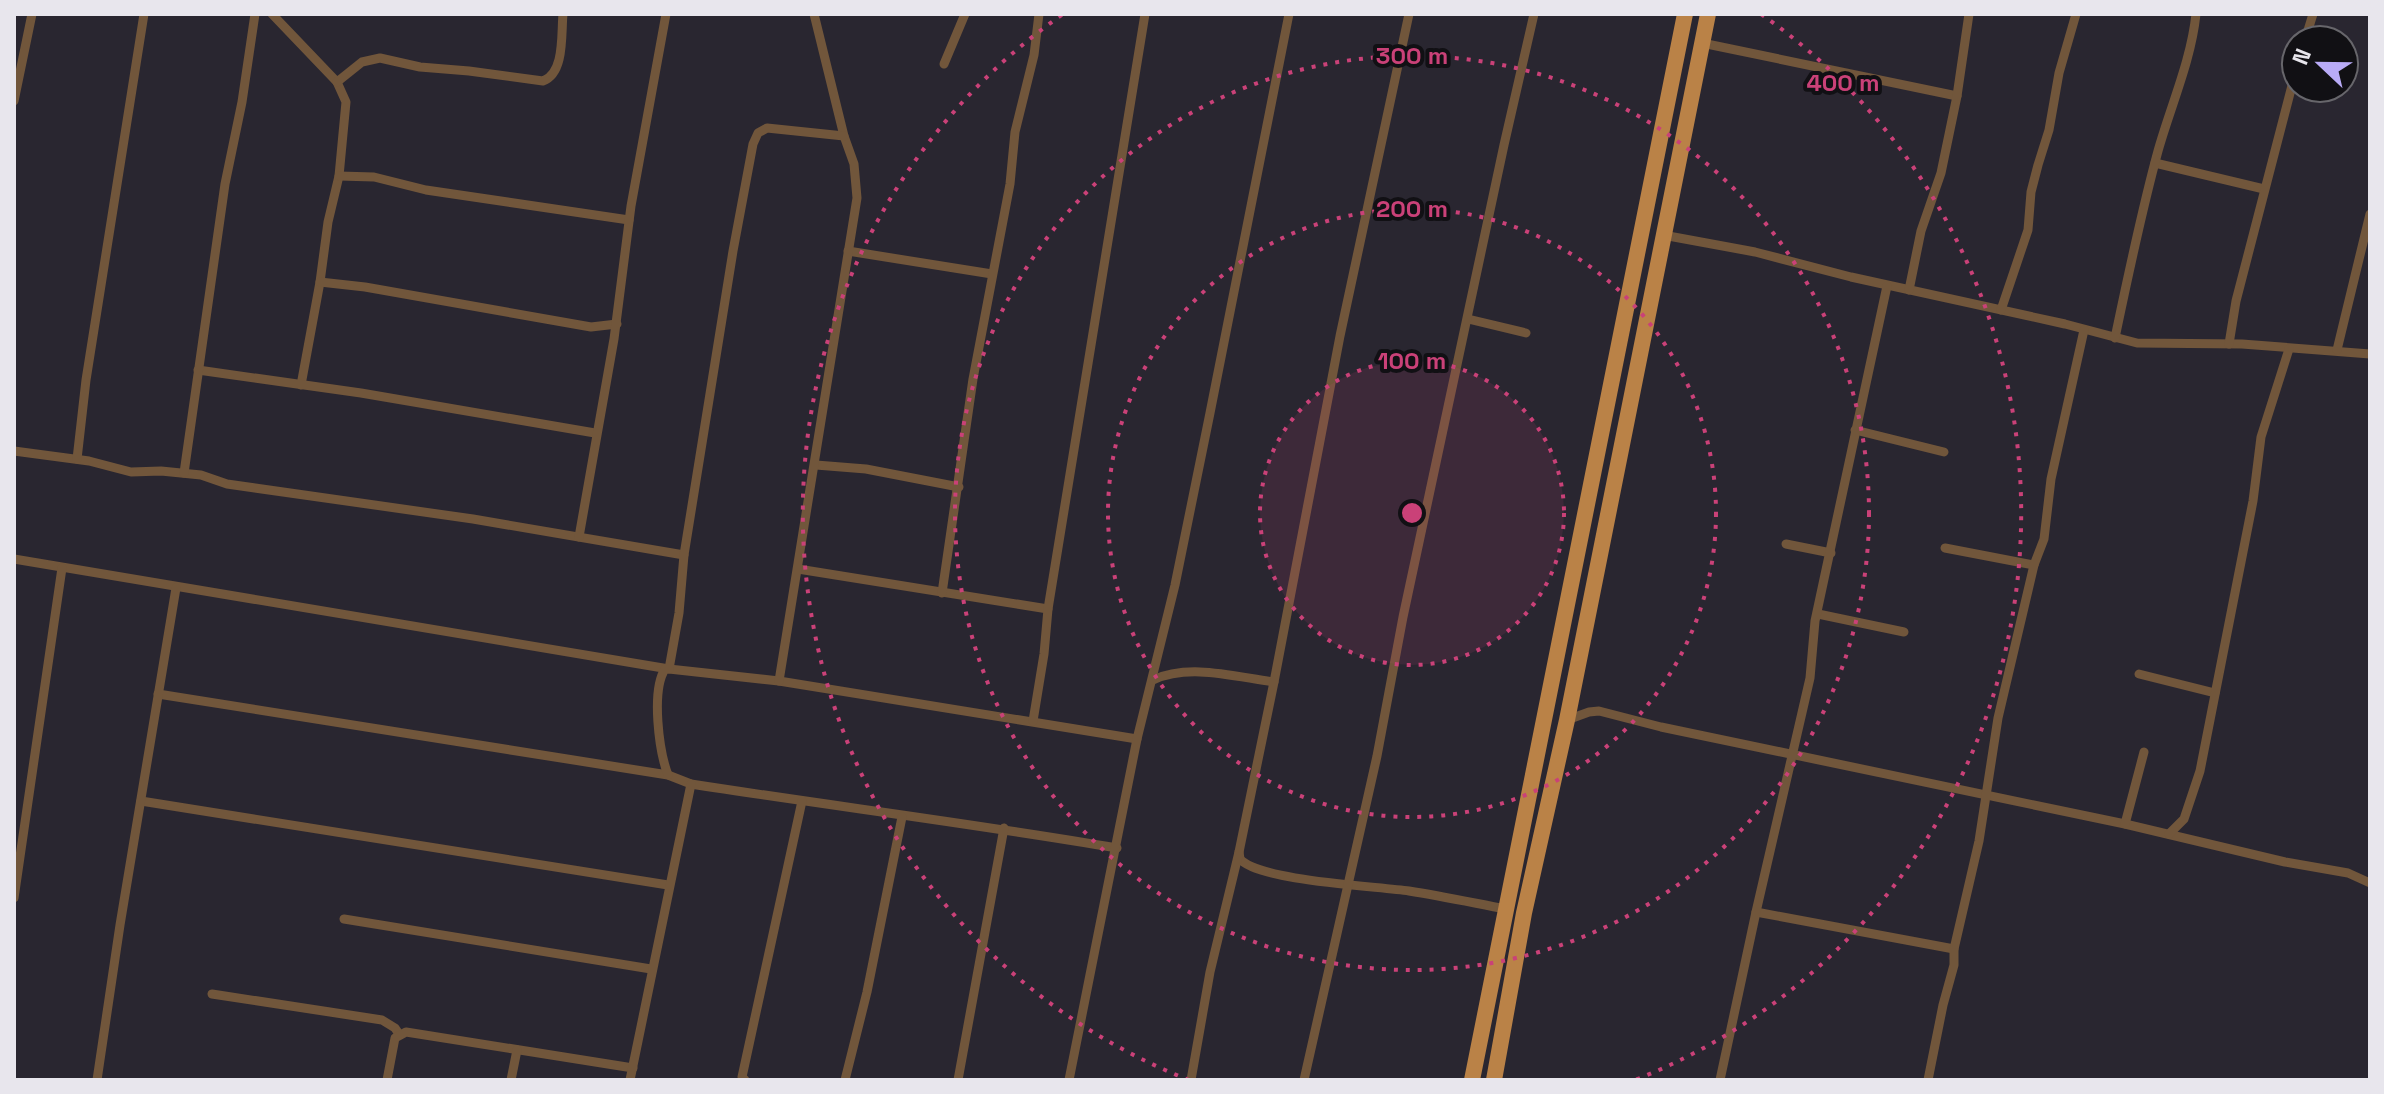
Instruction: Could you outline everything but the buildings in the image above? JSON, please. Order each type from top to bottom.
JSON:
[{"type":"main road","points":[[1472,1080],[1685,14]]},
{"type":"main road","points":[[1494,1080],[1524,913],[1567,720],[1708,14]]},
{"type":"main road","points":[[1573,573],[1594,578]]},
{"type":"street","points":[[14,101],[32,14]]},
{"type":"street","points":[[77,459],[86,380],[144,14]]},
{"type":"street","points":[[184,473],[225,184],[242,102],[255,14]]},
{"type":"street","points":[[272,14],[337,82],[346,102],[339,176],[328,222],[301,385]]},
{"type":"street","points":[[337,82],[362,62],[380,58],[420,67],[549,80],[557,69],[563,14]]},
{"type":"street","points":[[579,537],[595,433],[617,324],[629,220],[666,14]]},
{"type":"street","points":[[779,681],[857,198],[854,164],[844,136],[814,14]]},
{"type":"street","points":[[944,64],[965,14]]},
{"type":"street","points":[[942,593],[973,379],[1010,184],[1015,132],[1034,55],[1039,14]]},
{"type":"street","points":[[1033,721],[1048,609],[1145,14]]},
{"type":"street","points":[[1069,1080],[1137,739],[1187,532],[1197,466],[1289,14]]},
{"type":"street","points":[[1191,1080],[1210,972],[1240,860],[1340,336],[1409,14]]},
{"type":"street","points":[[1304,1080],[1377,756],[1406,603],[1534,14]]},
{"type":"street","points":[[1909,290],[1921,231],[1941,173],[1957,96],[1969,14]]},
{"type":"street","points":[[2001,310],[2028,230],[2034,178],[2049,130],[2059,73],[2076,14]]},
{"type":"street","points":[[2115,338],[2155,163],[2189,53],[2196,14]]},
{"type":"street","points":[[1702,43],[1957,96]]},
{"type":"street","points":[[2229,344],[2236,301],[2287,104]]},
{"type":"street","points":[[669,669],[679,613],[684,555],[753,144],[758,133],[767,128],[844,136]]},
{"type":"street","points":[[2155,163],[2264,189]]},
{"type":"street","points":[[339,176],[374,177],[426,190],[629,220]]},
{"type":"street","points":[[2337,350],[2370,214]]},
{"type":"street","points":[[1662,235],[1746,250],[2115,338],[2167,345],[2229,344],[2370,354]]},
{"type":"street","points":[[848,251],[992,274]]},
{"type":"street","points":[[320,282],[582,325],[599,327],[617,324]]},
{"type":"street","points":[[1720,1080],[1810,678],[1814,631],[1887,286]]},
{"type":"street","points":[[1468,319],[1526,333]]},
{"type":"street","points":[[1928,1080],[1979,841],[1998,718],[2034,565],[2044,539],[2051,479],[2084,330]]},
{"type":"street","points":[[2169,834],[2184,819],[2203,760],[2253,501],[2263,430],[2289,349]]},
{"type":"street","points":[[198,370],[595,433]]},
{"type":"street","points":[[1855,430],[1944,452]]},
{"type":"street","points":[[14,451],[77,459],[131,472],[201,475],[227,484],[473,519],[684,555]]},
{"type":"street","points":[[816,465],[866,469],[959,487]]},
{"type":"street","points":[[1786,544],[1831,553]]},
{"type":"street","points":[[1945,548],[2034,565]]},
{"type":"street","points":[[14,559],[669,669],[779,681],[1137,739]]},
{"type":"street","points":[[14,898],[62,568]]},
{"type":"street","points":[[798,569],[1048,609]]},
{"type":"street","points":[[97,1080],[176,588]]},
{"type":"street","points":[[1818,614],[1904,632]]},
{"type":"street","points":[[668,775],[657,709],[662,674],[669,669]]},
{"type":"street","points":[[1153,680],[1184,671],[1274,682]]},
{"type":"street","points":[[2139,674],[2215,693]]},
{"type":"street","points":[[158,694],[668,775],[691,784],[902,817],[1004,828],[1117,848]]},
{"type":"street","points":[[1567,720],[1599,711],[1661,727],[2125,824],[2285,862],[2348,873],[2370,883]]},
{"type":"street","points":[[2125,824],[2144,752]]},
{"type":"street","points":[[630,1080],[691,784]]},
{"type":"street","points":[[141,801],[668,885]]},
{"type":"street","points":[[745,1080],[742,1077],[802,801]]},
{"type":"street","points":[[845,1080],[867,992],[902,817]]},
{"type":"street","points":[[958,1080],[1004,828]]},
{"type":"street","points":[[1240,860],[1294,877],[1506,909]]},
{"type":"street","points":[[1756,912],[1954,949]]},
{"type":"street","points":[[344,919],[651,969]]},
{"type":"street","points":[[212,994],[382,1020],[399,1034]]},
{"type":"street","points":[[387,1080],[393,1044],[399,1034],[406,1032],[633,1068]]},
{"type":"street","points":[[511,1080],[517,1050]]}]
